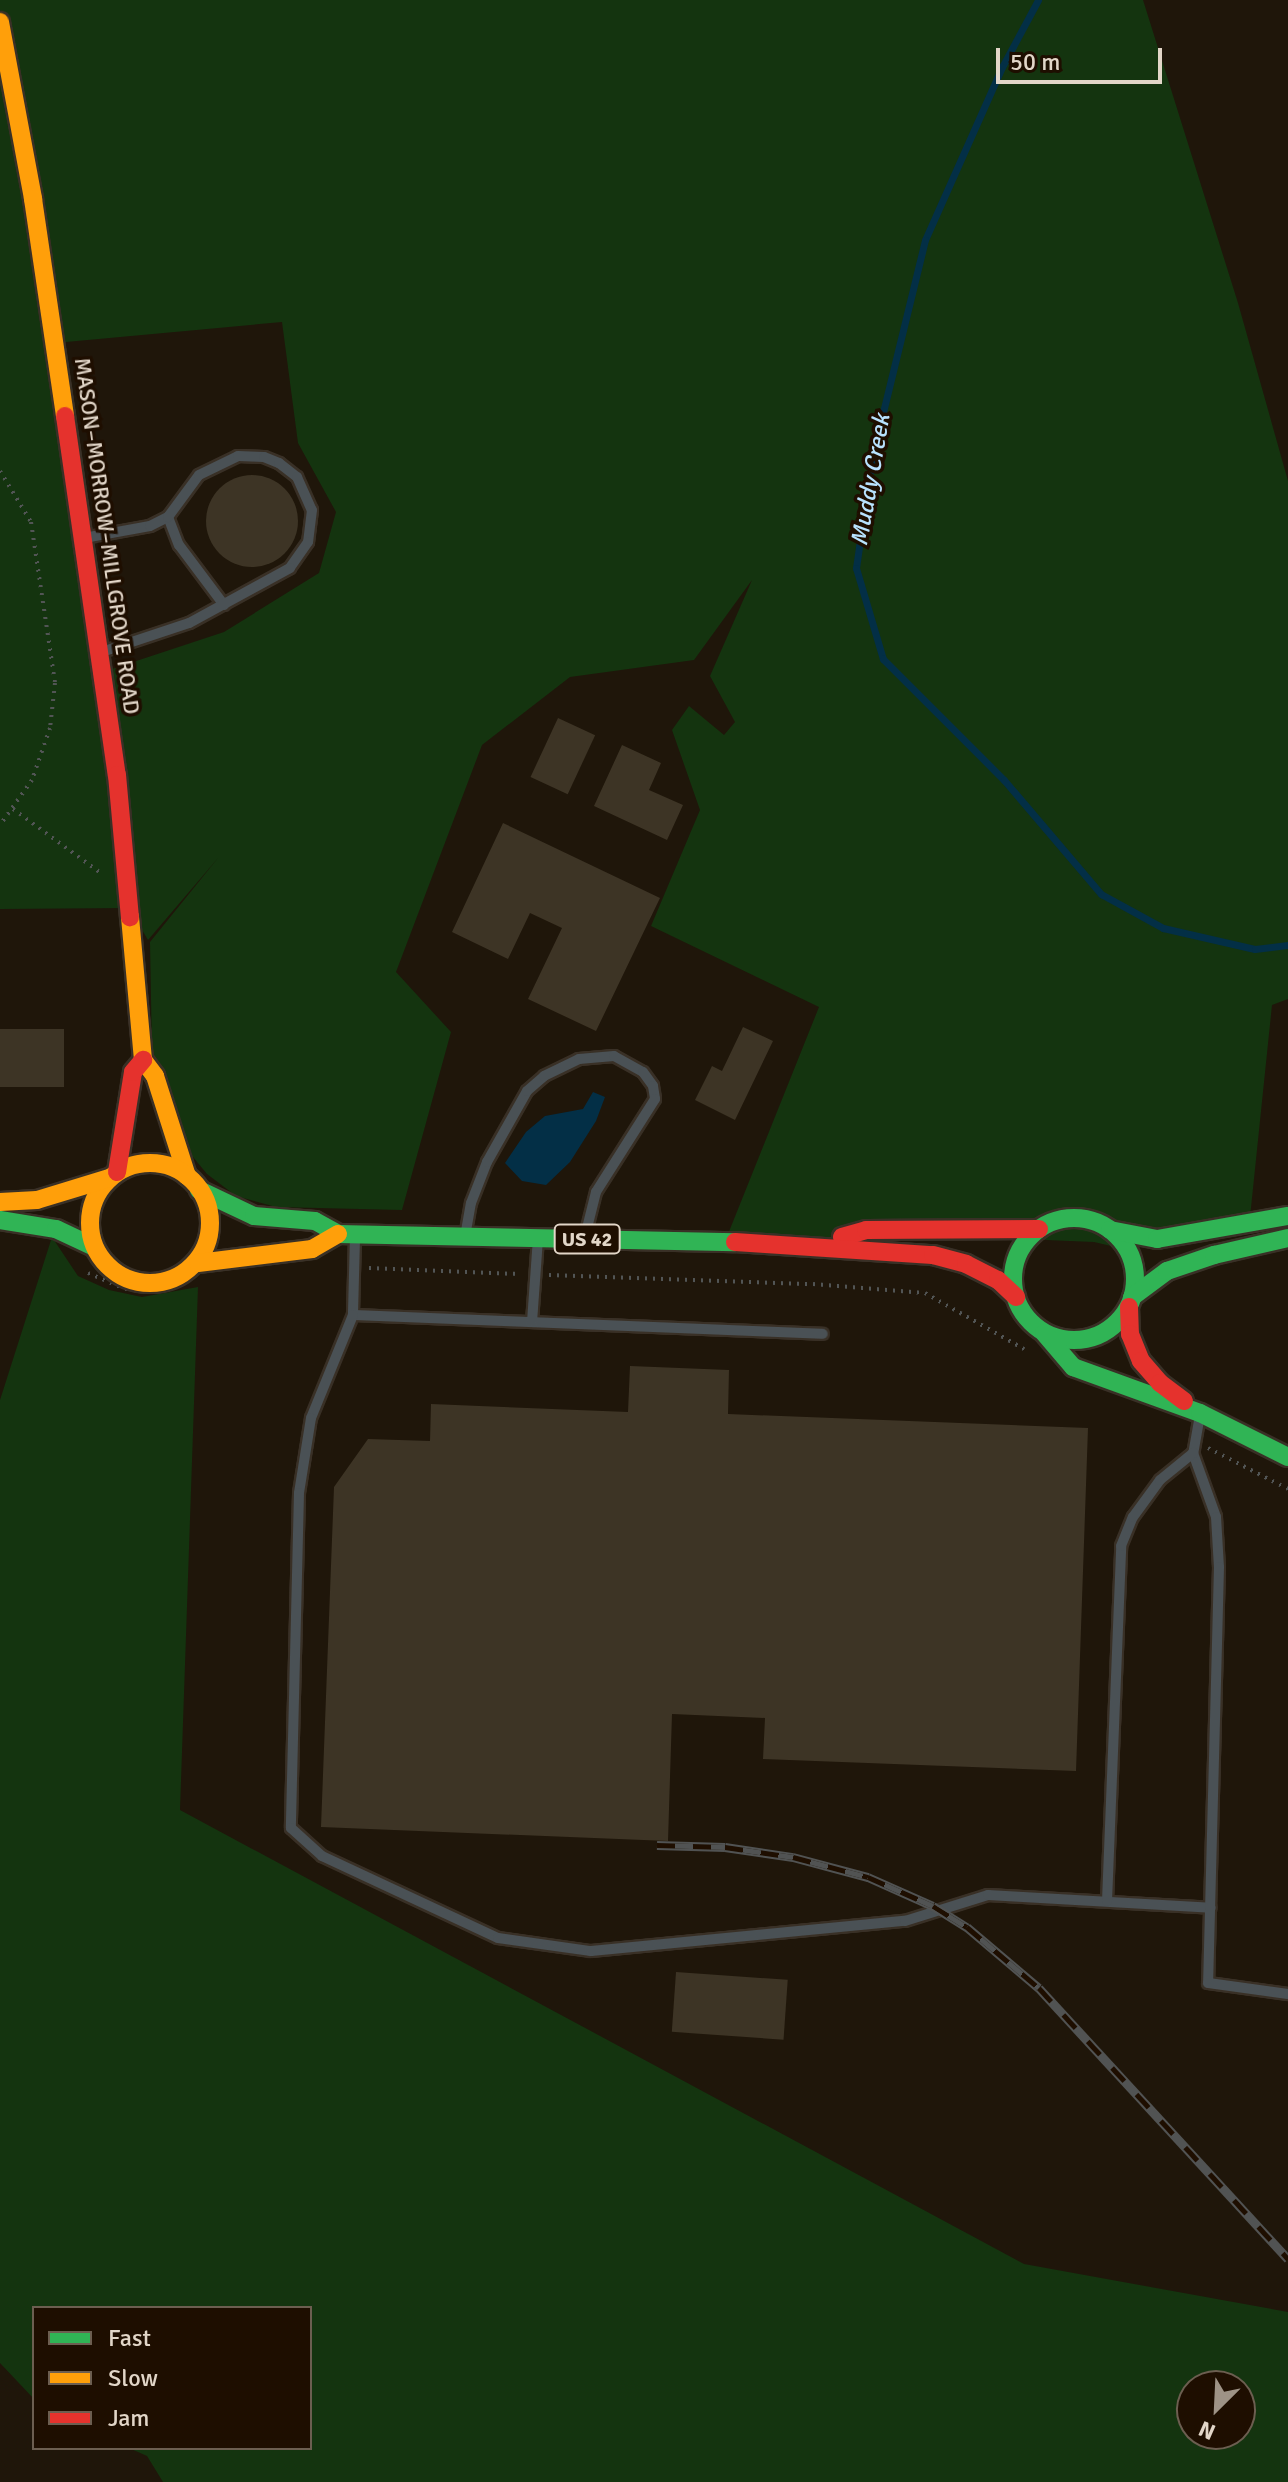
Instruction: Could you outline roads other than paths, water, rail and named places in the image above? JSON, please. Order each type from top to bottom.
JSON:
[{"type":"main road","name":"MASON–MORROW–MILLGROVE ROAD","points":[[0,22],[33,199],[117,775],[143,1060],[155,1076],[173,1141],[193,1183]]},
{"type":"main road","name":"MASON–MORROW–MILLGROVE ROAD","points":[[113,1175],[133,1072],[143,1060]]},
{"type":"main road","name":"US 42","points":[[0,1202],[37,1200],[146,1162],[161,1163],[254,1216],[315,1221],[346,1234],[465,1234],[819,1245],[933,1255],[966,1264],[998,1280],[1016,1297]]},
{"type":"main road","points":[[94,1247],[90,1233],[92,1204],[113,1175]]},
{"type":"main road","points":[[193,1183],[209,1212],[210,1227],[198,1263]]},
{"type":"main road","points":[[1288,1216],[1157,1239],[1110,1230],[1082,1218],[1061,1219],[1039,1229],[1025,1241],[1015,1260],[1012,1280],[1016,1297],[1028,1319],[1073,1367],[1112,1384],[1200,1413],[1288,1457]]},
{"type":"main road","name":"US 42","points":[[0,1220],[56,1229],[94,1247],[112,1270],[138,1282],[167,1281],[198,1263],[312,1249],[346,1234]]},
{"type":"main road","name":"US 42","points":[[819,1245],[866,1230],[1039,1229]]},
{"type":"main road","points":[[1110,1230],[1128,1250],[1135,1269],[1130,1302],[1130,1334],[1141,1361],[1160,1383],[1200,1413]]},
{"type":"main road","points":[[1044,1333],[1083,1340],[1102,1334],[1118,1322],[1130,1302],[1167,1271],[1214,1255],[1288,1238]]},
{"type":"lane","points":[[84,538],[150,526],[168,517],[199,475],[238,456],[264,457],[279,463],[297,477],[307,491],[312,510],[312,526],[301,556],[268,582],[189,623],[100,653]]},
{"type":"lane","points":[[168,517],[179,545],[224,605]]},
{"type":"lane","points":[[465,1234],[471,1203],[487,1162],[527,1091],[544,1076],[579,1059],[614,1056],[643,1072],[653,1086],[655,1099],[596,1192],[585,1238]]},
{"type":"lane","points":[[346,1234],[353,1315],[311,1418],[299,1493],[290,1805],[291,1828],[302,1841],[322,1856],[498,1938],[591,1951],[905,1921],[988,1895],[1211,1908]]},
{"type":"lane","points":[[532,1322],[538,1236]]},
{"type":"lane","points":[[353,1315],[823,1334]]},
{"type":"lane","points":[[1200,1413],[1193,1453],[1216,1517],[1219,1567],[1208,1983],[1288,1994]]},
{"type":"lane","points":[[1107,1901],[1121,1546],[1133,1517],[1160,1480],[1193,1453]]},
{"type":"water","points":[[593,1092],[605,1097],[596,1121],[570,1162],[546,1185],[522,1181],[505,1163],[526,1132],[545,1116],[583,1109]]},
{"type":"waterway","name":"Muddy Creek","points":[[1038,0],[1002,67],[925,240],[872,457],[856,568],[883,659],[1004,780],[1101,894],[1163,928],[1255,949],[1288,945]]},
{"type":"railway","points":[[657,1845],[725,1847],[793,1857],[868,1877],[933,1906],[967,1927],[1039,1988],[1288,2259]]}]
